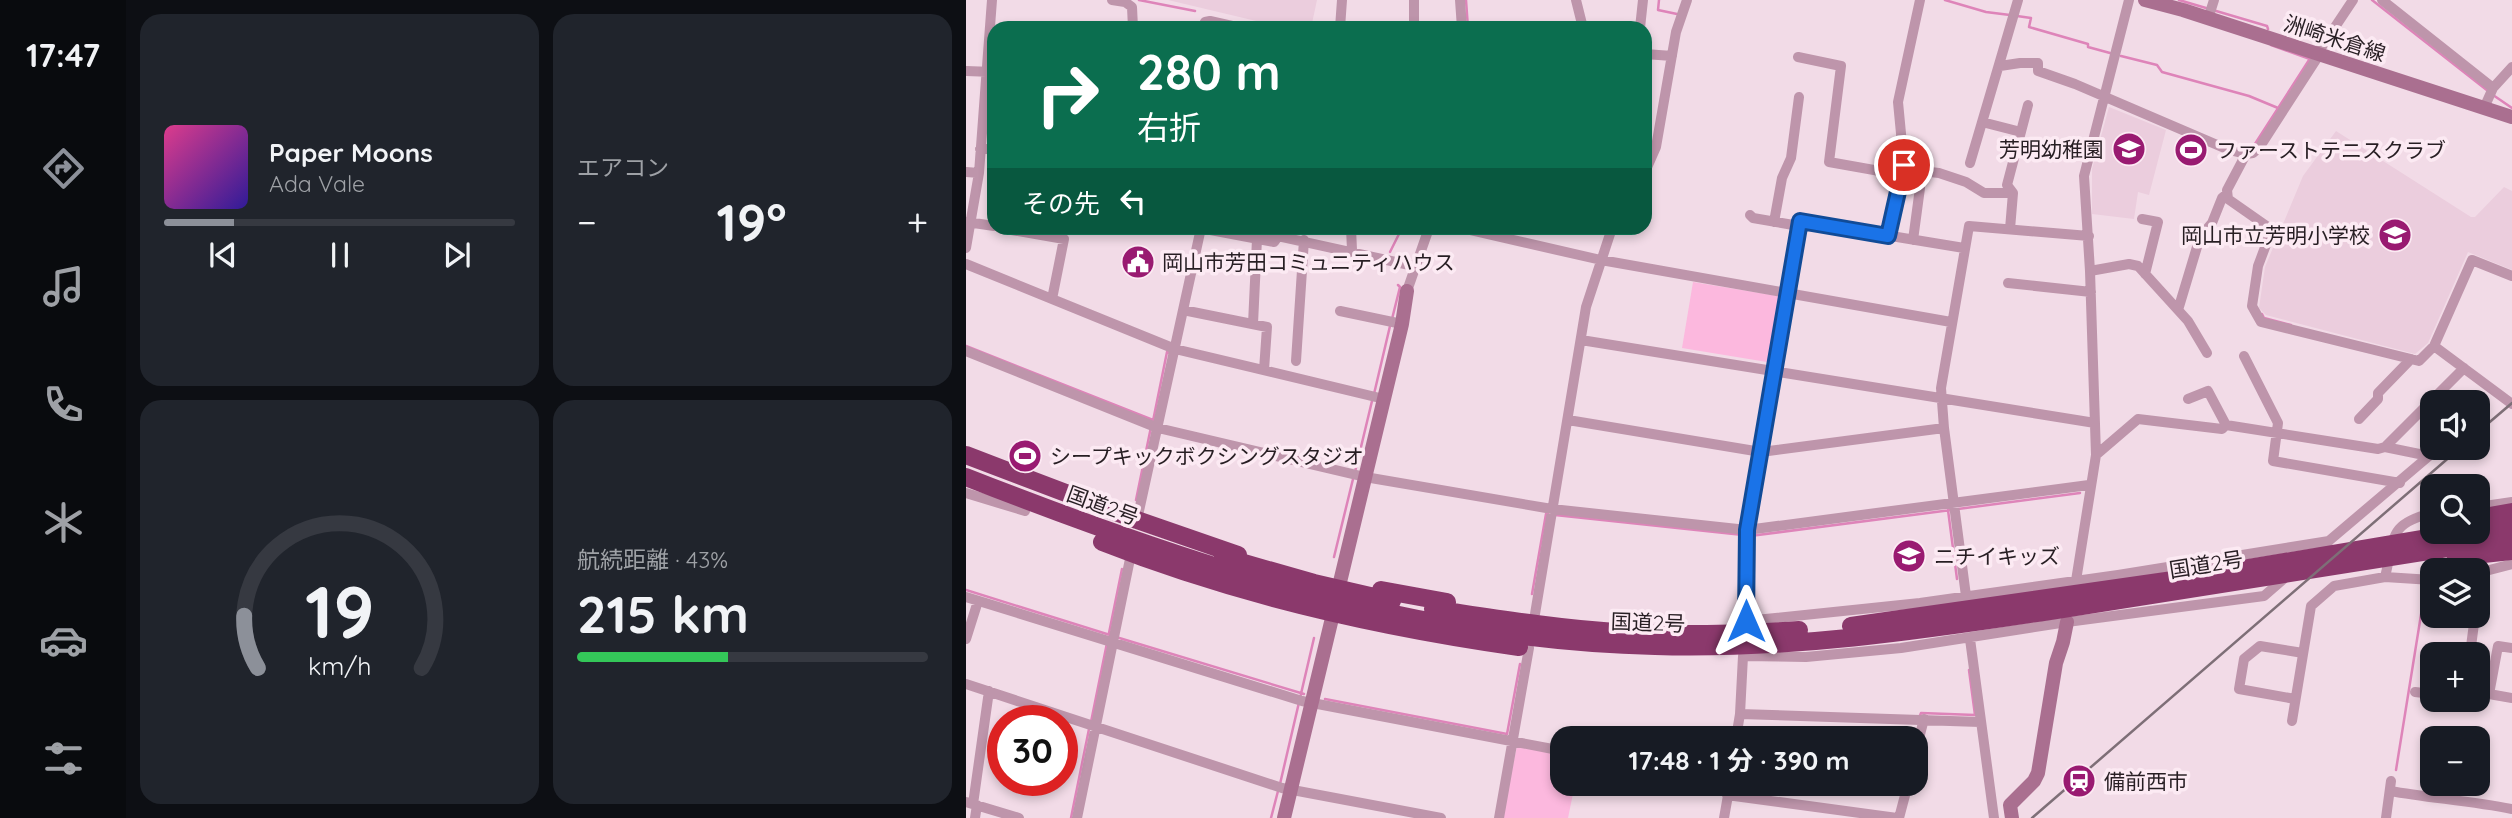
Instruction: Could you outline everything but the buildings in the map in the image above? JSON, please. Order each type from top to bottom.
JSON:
[{"type":"highway","points":[[966,455],[1237,555],[1340,582],[1417,598],[1526,630],[1694,659],[1893,641],[1956,625]]},
{"type":"highway","name":"国道2号","points":[[966,464],[1155,542]]},
{"type":"highway","points":[[966,479],[981,492],[1131,554],[1234,587],[1333,614],[1463,639],[1619,621],[1746,621],[1820,629]]},
{"type":"highway","name":"国道2号","points":[[966,479],[1155,542],[1351,592],[1526,630],[1615,645],[1697,646],[1829,640],[1956,625],[2034,607],[2420,538]]},
{"type":"highway","points":[[2490,517],[2512,512]]},
{"type":"highway","points":[[2490,528],[2512,525]]},
{"type":"highway","points":[[2402,541],[2420,534]]},
{"type":"highway","name":"国道2号","points":[[1526,630],[1654,634],[1820,629],[2034,607],[2512,538]]},
{"type":"highway","points":[[2373,559],[2413,561],[2512,551]]},
{"type":"street","points":[[992,0],[992,21]]},
{"type":"street","points":[[1112,0],[1125,2],[1132,7],[1133,21]]},
{"type":"street","points":[[1340,21],[1342,0]]},
{"type":"street","points":[[1414,0],[1414,21]]},
{"type":"street","points":[[1460,0],[1462,21]]},
{"type":"street","points":[[1576,0],[1581,21]]},
{"type":"street","points":[[1641,21],[1643,0]]},
{"type":"street","points":[[1652,156],[1661,123],[1676,32],[1687,0]]},
{"type":"street","points":[[1888,236],[1902,172],[1898,102],[1920,0]]},
{"type":"street","points":[[1970,163],[2018,0]]},
{"type":"street","points":[[1970,639],[1995,818],[2011,811],[2038,773],[2056,663],[2076,581],[2096,456],[2089,236],[2084,176],[2129,0]]},
{"type":"street","name":"洲崎米倉線","points":[[2145,0],[2211,9],[2318,54],[2490,95],[2512,117]]},
{"type":"street","points":[[2353,0],[2259,148],[2249,153],[2227,190],[2228,199],[2268,226],[2270,234],[2258,266],[2252,306],[2258,318],[2261,322],[2419,361],[2434,346],[2472,261],[2512,276]]},
{"type":"street","points":[[2382,0],[2490,95],[2512,67]]},
{"type":"street","points":[[1652,55],[1672,56]]},
{"type":"street","points":[[1798,57],[1841,66],[1829,162],[1902,172],[1938,173],[1966,182],[1984,192],[2013,193]]},
{"type":"street","points":[[2000,66],[2038,63],[2038,71],[2075,84],[2229,150],[2249,153]]},
{"type":"street","points":[[966,71],[987,72]]},
{"type":"street","points":[[1774,222],[1782,178],[1791,158],[1799,97]]},
{"type":"street","points":[[966,248],[979,173],[987,100]]},
{"type":"street","points":[[2010,229],[2013,193],[2007,185],[2028,105]]},
{"type":"street","points":[[1982,122],[2021,132]]},
{"type":"street","points":[[980,149],[987,149]]},
{"type":"street","points":[[966,172],[979,173]]},
{"type":"street","points":[[1913,240],[1920,188]]},
{"type":"street","points":[[2178,310],[2200,237],[2212,223],[2222,198],[2227,194]]},
{"type":"street","points":[[1749,215],[1799,226]]},
{"type":"street","points":[[2142,219],[2158,222],[2145,274]]},
{"type":"street","points":[[1964,248],[1800,221],[1747,533],[1746,621],[1920,603],[2329,541]]},
{"type":"street","points":[[969,222],[987,225]]},
{"type":"street","points":[[1966,596],[1953,507],[1941,388],[1969,226],[2089,236]]},
{"type":"street","points":[[1041,235],[1064,239],[1052,299]]},
{"type":"street","points":[[1137,520],[1154,426],[1174,352],[1199,235]]},
{"type":"street","points":[[1236,235],[1274,242],[1279,235],[1414,266]]},
{"type":"street","points":[[1351,235],[1352,250]]},
{"type":"street","points":[[1284,818],[1283,789],[1304,701],[1333,614],[1358,475],[1376,397],[1395,323],[1426,235]]},
{"type":"street","points":[[1499,235],[1601,260],[1951,322]]},
{"type":"street","points":[[1499,818],[1513,742],[1526,630],[1552,513],[1586,307],[1610,235]]},
{"type":"street","points":[[1253,324],[1257,239]]},
{"type":"street","points":[[1296,361],[1304,240]]},
{"type":"street","points":[[966,264],[1174,352],[1376,397]]},
{"type":"street","points":[[2090,271],[2129,264],[2138,266],[2188,321],[2207,353]]},
{"type":"street","points":[[2008,283],[2091,292]]},
{"type":"street","points":[[1183,310],[1267,327],[1264,370]]},
{"type":"street","points":[[1340,311],[1395,323]]},
{"type":"street","points":[[1581,340],[2095,423]]},
{"type":"street","points":[[2434,346],[2512,404]]},
{"type":"street","points":[[966,351],[1154,426],[1358,475],[1552,513],[1747,533],[1953,507],[2090,485]]},
{"type":"street","points":[[2244,356],[2278,423],[2273,461],[2400,483]]},
{"type":"street","points":[[2359,419],[2378,399],[2378,393],[2411,359]]},
{"type":"street","points":[[2385,447],[2464,368]]},
{"type":"street","points":[[2188,399],[2208,391],[2226,425]]},
{"type":"street","points":[[2096,456],[2138,419],[2222,429],[2226,425]]},
{"type":"street","points":[[1568,420],[1761,452],[1944,428]]},
{"type":"street","points":[[1738,726],[1743,656],[1806,657],[1970,639],[2067,622],[2264,596],[2430,456],[2385,447],[2378,449],[2226,425]]},
{"type":"street","points":[[966,447],[1019,475]]},
{"type":"street","points":[[966,493],[1025,512]]},
{"type":"street","points":[[2490,505],[2512,502]]},
{"type":"street","points":[[2385,577],[2397,529],[2410,519],[2420,516]]},
{"type":"street","points":[[1077,818],[1092,726],[1131,554]]},
{"type":"street","points":[[2490,574],[2512,564]]},
{"type":"street","points":[[2292,721],[2311,606],[2334,586],[2385,577],[2420,579]]},
{"type":"street","points":[[966,597],[1111,639],[1304,701],[1550,749]]},
{"type":"street","points":[[966,639],[978,601]]},
{"type":"street","points":[[2295,699],[2239,690],[2244,659],[2260,646],[2303,653]]},
{"type":"street","points":[[2512,648],[2498,646],[2489,694],[2512,698]]},
{"type":"street","points":[[966,684],[1028,705]]},
{"type":"street","points":[[975,818],[972,804],[989,691]]},
{"type":"street","points":[[2415,692],[2420,693]]},
{"type":"street","points":[[1740,714],[1980,722]]},
{"type":"street","points":[[1920,726],[1921,719]]},
{"type":"street","points":[[1078,722],[1283,789],[1441,818]]},
{"type":"street","points":[[2386,818],[2390,786],[2435,799],[2476,802],[2512,809]]},
{"type":"street","points":[[1724,818],[1727,796]]},
{"type":"street","points":[[1734,796],[1897,818],[1904,796]]},
{"type":"street","points":[[972,804],[1019,818]]},
{"type":"shaded area","points":[[1168,0],[1317,0],[1312,21],[1256,21]]},
{"type":"shaded area","name":"芳明幼稚園","points":[[2109,107],[2166,130],[2149,195],[2138,192],[2134,219],[2092,214],[2092,169]]},
{"type":"shaded area","name":"岡山市立芳明小学校","points":[[2336,131],[2471,217],[2475,217],[2504,187],[2512,191],[2512,270],[2468,252],[2428,343],[2415,354],[2266,315],[2259,308],[2265,267],[2303,176]]},
{"type":"shaded area","points":[[1693,282],[1778,296],[1780,300],[1770,360],[1767,362],[1682,348]]},
{"type":"shaded area","points":[[1517,746],[1550,752],[1550,796],[1573,796],[1568,818],[1502,818]]},
{"type":"waterway","points":[[1139,0],[1195,11]]},
{"type":"waterway","points":[[1466,0],[1468,21]]},
{"type":"waterway","points":[[1659,0],[1658,10],[1677,14]]},
{"type":"waterway","points":[[1945,0],[1986,12],[2010,15]]},
{"type":"waterway","points":[[2179,0],[2267,26],[2268,29]]},
{"type":"waterway","points":[[2372,0],[2488,91]]},
{"type":"waterway","points":[[2017,16],[2031,18],[2029,27],[2110,53]]},
{"type":"waterway","points":[[2271,45],[2310,59]]},
{"type":"waterway","points":[[2121,56],[2157,65],[2162,72],[2249,96],[2278,108]]},
{"type":"waterway","points":[[2253,147],[2311,57]]},
{"type":"waterway","points":[[2493,95],[2512,108]]},
{"type":"waterway","points":[[1390,252],[1398,235]]},
{"type":"waterway","points":[[1392,319],[1400,287],[1398,285]]},
{"type":"waterway","points":[[2262,314],[2264,318],[2291,325]]},
{"type":"waterway","points":[[1374,394],[1390,326]]},
{"type":"waterway","points":[[966,346],[1153,420]]},
{"type":"waterway","points":[[1153,421],[1167,352],[1170,353]]},
{"type":"waterway","points":[[1355,472],[1372,401]]},
{"type":"waterway","points":[[1136,500],[1151,427]]},
{"type":"waterway","points":[[1334,557],[1353,479]]},
{"type":"waterway","points":[[1958,509],[2080,493]]},
{"type":"waterway","points":[[1948,510],[1957,579]]},
{"type":"waterway","points":[[1750,536],[1951,510]]},
{"type":"waterway","points":[[1532,594],[1548,514]]},
{"type":"waterway","points":[[1555,515],[1743,535]]},
{"type":"waterway","points":[[1109,633],[1122,569]]},
{"type":"waterway","points":[[966,590],[1110,635]]},
{"type":"waterway","points":[[2396,770],[2420,621]]},
{"type":"waterway","points":[[1116,637],[1304,694]]},
{"type":"waterway","points":[[1280,784],[1314,638]]},
{"type":"waterway","points":[[1091,722],[1107,643]]},
{"type":"waterway","points":[[1325,699],[1507,734],[1520,664]]},
{"type":"waterway","points":[[1919,718],[1921,713],[1975,715],[1969,670]]},
{"type":"waterway","points":[[1071,818],[1089,729]]},
{"type":"waterway","points":[[1271,818],[1278,791]]},
{"type":"railway","points":[[2490,422],[2512,403]]},
{"type":"railway","points":[[2032,818],[2446,460]]},
{"type":"place","name":"芳明幼稚園","points":[[2129,149]]},
{"type":"place","name":"ファーストテニスクラブ","points":[[2191,150]]},
{"type":"place","name":"岡山市立芳明小学校","points":[[2395,235]]},
{"type":"place","name":"岡山市芳田コミュニティハウス","points":[[1138,262]]},
{"type":"place","name":"シープキックボクシングスタジオ","points":[[1025,456]]},
{"type":"place","name":"ニチイキッズ","points":[[1909,556]]},
{"type":"place","name":"備前西市","points":[[2079,781]]},
{"type":"route","points":[[1746,621],[1747,530],[1800,221],[1888,236],[1904,165]]}]
